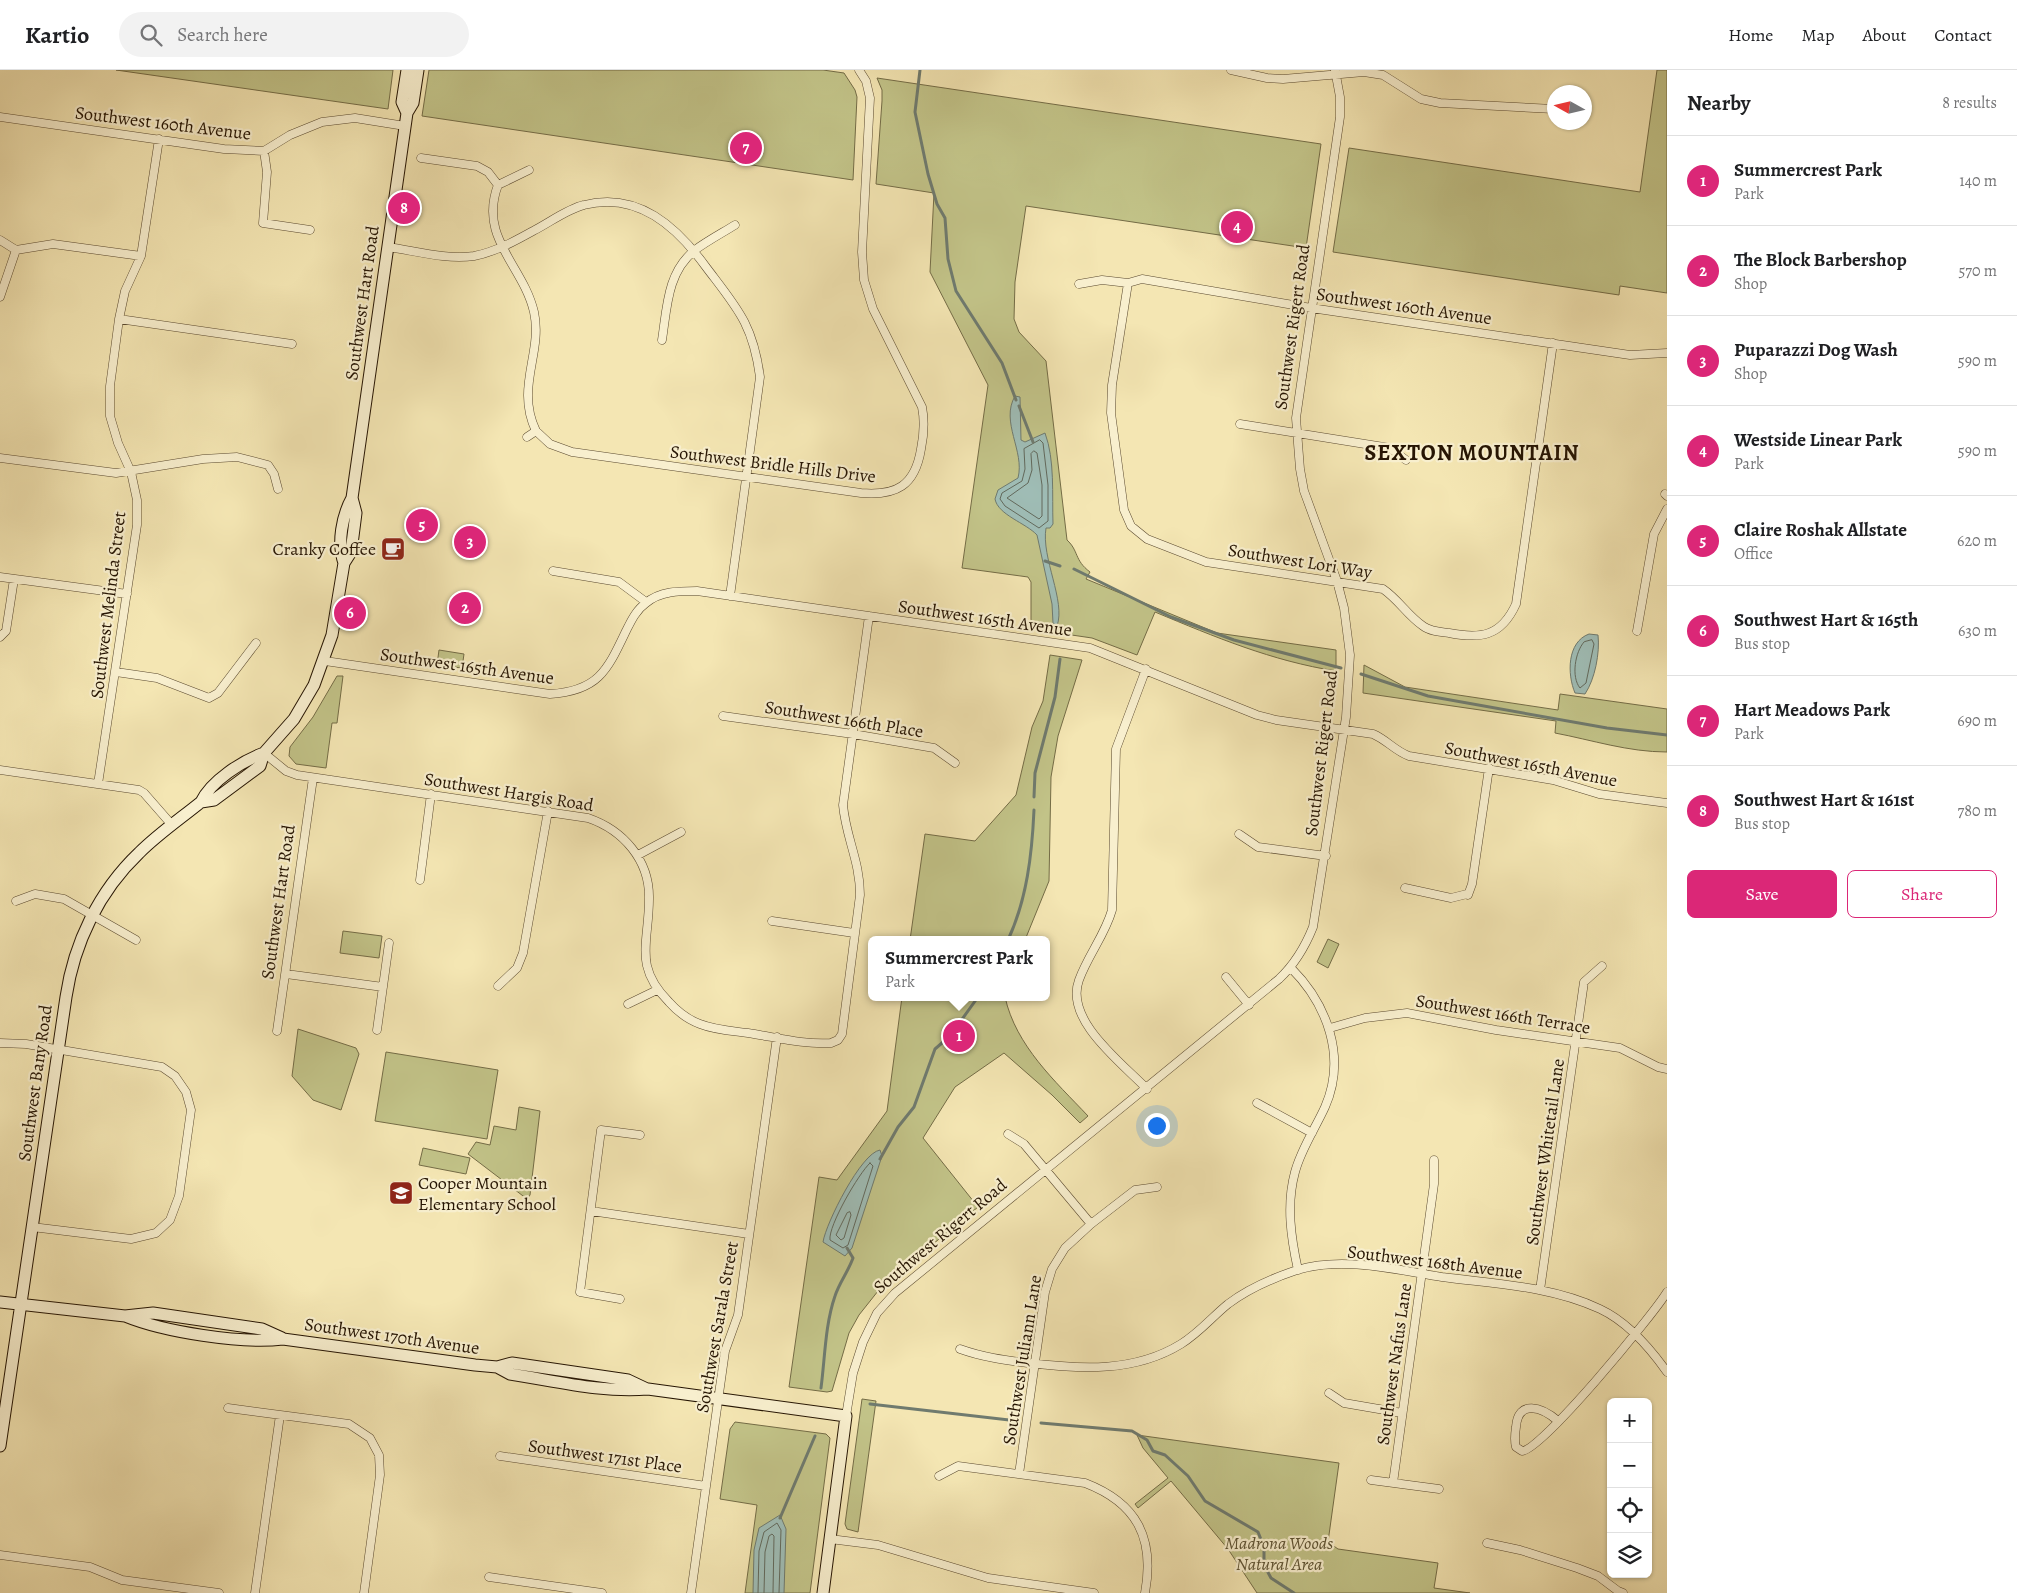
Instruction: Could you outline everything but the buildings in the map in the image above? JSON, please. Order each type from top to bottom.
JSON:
[{"type":"main road","name":"Southwest Hart Road","points":[[407,70],[402,102],[407,113]]},
{"type":"main road","name":"Southwest Hart Road","points":[[325,661],[332,636],[344,563],[351,552],[356,513],[352,498],[407,113],[413,104],[418,70]]},
{"type":"main road","name":"Southwest Bany Road","points":[[0,1446],[68,982],[84,934],[93,914],[118,876],[138,854],[201,802],[206,791],[252,758],[264,753],[304,703],[325,661]]},
{"type":"main road","name":"Southwest 170th Avenue","points":[[0,1302],[125,1316],[149,1326],[261,1342],[282,1339],[497,1367],[510,1374],[603,1389],[625,1391],[648,1389],[846,1416]]},
{"type":"main road","name":"Southwest Rigert Road","points":[[823,1593],[846,1416]]},
{"type":"street","name":"Southwest Bridle Hills Drive","points":[[536,431],[550,444],[572,452],[746,477],[878,494],[894,491],[908,481],[918,468],[925,424],[922,407],[873,309],[864,280],[862,252],[870,98],[866,81],[859,70]]},
{"type":"street","points":[[1231,70],[1267,78],[1336,72],[1364,72],[1383,75],[1422,99],[1440,103],[1547,109]]},
{"type":"street","name":"Southwest Rigert Road","points":[[846,1416],[858,1355],[877,1313],[895,1293],[1249,1005],[1291,968],[1306,945],[1313,927],[1326,856],[1344,730],[1350,655],[1344,608],[1337,581],[1304,490],[1297,432],[1298,392],[1340,117],[1336,72]]},
{"type":"street","name":"Southwest 160th Avenue","points":[[0,117],[224,149],[264,150],[290,135],[322,122],[355,118],[405,126]]},
{"type":"street","name":"Southwest Melinda Street","points":[[98,784],[137,526],[137,500],[130,472],[118,443],[110,416],[110,386],[119,319],[125,291],[141,256],[159,139]]},
{"type":"street","points":[[264,150],[267,172],[262,204],[263,223],[310,230]]},
{"type":"street","points":[[422,158],[477,166],[488,172],[498,185]]},
{"type":"street","points":[[527,437],[536,431],[528,412],[527,394],[536,322],[531,298],[503,247],[493,223],[495,194],[498,185],[529,170]]},
{"type":"street","points":[[388,247],[445,256],[474,256],[503,247],[583,205],[620,203],[658,216],[677,231],[741,313],[752,335],[758,358],[760,377],[730,596]]},
{"type":"street","points":[[662,340],[670,289],[679,267],[694,251],[735,225]]},
{"type":"street","points":[[0,240],[16,250],[53,244],[141,256]]},
{"type":"street","points":[[0,297],[16,250]]},
{"type":"street","name":"Southwest 160th Avenue","points":[[1079,284],[1102,280],[1128,283],[1142,280],[1311,308],[1630,355],[1667,353]]},
{"type":"street","name":"Southwest Lori Way","points":[[1128,283],[1112,385],[1111,413],[1124,510],[1131,526],[1147,539],[1206,562],[1383,589],[1397,598],[1410,616],[1425,628],[1471,637],[1480,636],[1497,629],[1504,623],[1516,604],[1553,343]]},
{"type":"street","points":[[119,319],[292,344]]},
{"type":"street","points":[[1240,424],[1390,448],[1406,460]]},
{"type":"street","points":[[0,458],[110,472],[130,472],[202,459],[237,457],[268,465],[274,474],[278,489]]},
{"type":"street","points":[[1637,631],[1654,534],[1667,509]]},
{"type":"street","points":[[553,571],[618,582],[646,602]]},
{"type":"street","points":[[0,577],[127,594]]},
{"type":"street","points":[[0,637],[6,631],[14,579]]},
{"type":"street","name":"Southwest 165th Avenue","points":[[325,661],[550,694],[570,693],[587,686],[602,676],[633,618],[646,602],[660,595],[676,591],[697,591],[1090,648],[1258,715],[1276,720],[1374,734],[1383,738],[1399,752],[1409,756],[1560,781],[1599,794],[1667,804]]},
{"type":"street","name":"Southwest Hargis Road","points":[[264,753],[286,771],[313,778],[548,811],[588,818],[604,824],[627,842],[638,855],[648,885],[649,900],[644,949],[651,977],[657,990],[671,1005],[699,1024],[822,1044],[838,1040],[842,1034],[854,933],[860,876],[857,859],[845,828],[843,805],[869,616]]},
{"type":"street","points":[[116,672],[157,678],[209,698],[218,693],[256,643]]},
{"type":"street","points":[[1146,669],[1116,749],[1112,910],[1109,922],[1080,979],[1077,997],[1078,1006],[1087,1026],[1147,1088]]},
{"type":"street","name":"Southwest 166th Place","points":[[723,716],[853,734],[934,748],[955,763]]},
{"type":"street","points":[[1405,888],[1450,898],[1467,895],[1472,884],[1488,768]]},
{"type":"street","points":[[0,770],[131,788],[144,793],[172,825]]},
{"type":"street","name":"Southwest Hart Road","points":[[277,1031],[313,778]]},
{"type":"street","points":[[420,880],[431,794]]},
{"type":"street","points":[[498,986],[517,968],[523,953],[548,811]]},
{"type":"street","points":[[638,855],[681,832]]},
{"type":"street","points":[[1239,834],[1258,847],[1326,856]]},
{"type":"street","points":[[16,901],[35,894],[64,899],[136,940]]},
{"type":"street","points":[[772,921],[854,933]]},
{"type":"street","points":[[377,1030],[389,943]]},
{"type":"street","name":"Southwest Whitetail Lane","points":[[1540,1290],[1584,982],[1602,966]]},
{"type":"street","points":[[1291,968],[1316,998],[1330,1028],[1332,1085],[1294,1173],[1290,1233],[1298,1270]]},
{"type":"street","points":[[286,974],[383,987]]},
{"type":"street","points":[[1226,977],[1249,1005]]},
{"type":"street","points":[[628,1004],[657,990]]},
{"type":"street","name":"Southwest 166th Terrace","points":[[1330,1028],[1365,1018],[1407,1013],[1496,1030],[1620,1048],[1658,1067],[1667,1069]]},
{"type":"street","name":"Southwest Sarala Street","points":[[691,1593],[725,1350],[738,1315],[777,1037]]},
{"type":"street","points":[[0,1043],[26,1044],[162,1067],[175,1076],[186,1092],[191,1110],[179,1196],[170,1220],[156,1233],[131,1239],[32,1227]]},
{"type":"street","points":[[1257,1103],[1312,1133]]},
{"type":"street","points":[[620,1298],[580,1292],[601,1130],[640,1135]]},
{"type":"street","points":[[1008,1134],[1024,1144],[1091,1224]]},
{"type":"street","name":"Southwest Nafus Lane","points":[[1393,1483],[1434,1184],[1434,1160]]},
{"type":"street","name":"Southwest Juliann Lane","points":[[1019,1474],[1045,1292],[1052,1269],[1065,1248],[1091,1224],[1135,1190],[1157,1187]]},
{"type":"street","points":[[591,1211],[749,1234]]},
{"type":"street","name":"Southwest 168th Avenue","points":[[960,1349],[982,1357],[1035,1364],[1092,1369],[1124,1365],[1153,1356],[1181,1344],[1229,1304],[1256,1287],[1298,1270],[1351,1265],[1540,1290],[1578,1300],[1602,1310],[1634,1334],[1652,1350],[1667,1372]]},
{"type":"street","points":[[1558,1421],[1543,1411],[1525,1408],[1521,1410],[1516,1418],[1514,1438],[1516,1447],[1522,1451],[1530,1450],[1558,1421],[1601,1375],[1658,1306],[1667,1292]]},
{"type":"street","points":[[1329,1393],[1344,1403],[1402,1413]]},
{"type":"street","points":[[228,1408],[349,1424],[370,1438],[379,1455],[380,1475],[364,1593]]},
{"type":"street","points":[[255,1593],[280,1415]]},
{"type":"street","name":"Southwest 171st Place","points":[[500,1456],[706,1486]]},
{"type":"street","points":[[939,1476],[958,1466],[1085,1483],[1104,1490],[1120,1501],[1132,1515],[1143,1533],[1149,1557],[1146,1593]]},
{"type":"street","points":[[1371,1480],[1439,1489]]},
{"type":"street","points":[[830,1538],[878,1545],[988,1578],[1094,1593]]},
{"type":"street","points":[[1487,1543],[1520,1550],[1584,1570],[1598,1576],[1623,1593]]},
{"type":"street","points":[[0,1555],[90,1567],[122,1580],[219,1593]]},
{"type":"street","points":[[489,1577],[602,1593]]},
{"type":"green space","points":[[116,70],[393,70],[388,109]]},
{"type":"green space","points":[[429,70],[823,70],[844,73],[855,90],[857,97],[853,180],[422,116]]},
{"type":"green space","points":[[1657,70],[1667,70],[1667,293],[1620,286],[1619,295],[1333,252],[1349,148],[1640,192]]},
{"type":"green space","points":[[877,78],[1321,144],[1306,248],[1026,206],[1015,282],[1014,319],[1019,332],[1046,361],[1067,540],[1081,563],[1090,572],[1086,579],[1217,633],[1336,650],[1336,671],[1266,655],[1155,612],[1137,655],[1092,638],[1031,629],[1031,582],[1028,577],[962,568],[988,385],[930,272],[934,193],[876,184],[882,101],[882,90]]},
{"type":"green space","points":[[439,650],[464,654],[462,668],[437,665]]},
{"type":"green space","points":[[1050,655],[1082,660],[1058,736],[1051,777],[1049,881],[1027,936],[911,936],[925,834],[975,841],[1016,795],[1032,727],[1043,701]]},
{"type":"green space","points":[[1364,665],[1405,687],[1558,710],[1560,694],[1667,709],[1667,752],[1624,748],[1555,733],[1556,721],[1363,693]]},
{"type":"green space","points":[[337,676],[343,676],[337,723],[332,723],[326,768],[296,764],[289,756],[290,747],[313,717]]},
{"type":"green space","points":[[343,931],[382,936],[379,958],[340,953]]},
{"type":"green space","points":[[1328,939],[1339,944],[1328,968],[1317,962]]},
{"type":"green space","points":[[901,1001],[1006,1001],[1010,1015],[1027,1047],[1050,1076],[1088,1116],[1080,1123],[1052,1095],[1004,1053],[955,1087],[923,1138],[978,1207],[882,1286],[859,1315],[849,1333],[832,1391],[789,1387],[819,1177],[837,1180],[887,1111]]},
{"type":"green space","points":[[298,1029],[356,1048],[359,1054],[341,1110],[313,1100],[292,1076]]},
{"type":"green space","points":[[386,1052],[498,1070],[487,1139],[375,1121]]},
{"type":"green space","points":[[519,1107],[540,1111],[530,1195],[527,1199],[468,1154],[476,1142],[490,1145],[494,1126],[516,1130]]},
{"type":"green space","points":[[423,1148],[470,1158],[466,1174],[419,1165]]},
{"type":"green space","points":[[862,1399],[876,1401],[858,1532],[847,1529],[845,1524]]},
{"type":"green space","points":[[735,1422],[826,1434],[830,1438],[810,1593],[745,1593],[757,1505],[720,1499],[730,1429]]},
{"type":"green space","name":"Madrona Woods Natural Area","points":[[1137,1435],[1339,1463],[1328,1542],[1338,1549],[1438,1563],[1434,1588],[1470,1593],[1257,1593],[1228,1549],[1171,1481],[1138,1508],[1135,1504],[1168,1478],[1143,1448]]},
{"type":"water","points":[[1015,396],[1020,397],[1021,440],[1025,442],[1045,433],[1048,443],[1052,478],[1053,524],[1050,528],[1046,528],[1045,540],[1058,604],[1059,616],[1057,626],[1053,623],[1052,604],[1037,535],[1001,510],[995,499],[998,490],[1018,478],[1018,457],[1010,416]]},
{"type":"water","points":[[1589,634],[1598,635],[1596,666],[1592,681],[1585,694],[1575,693],[1571,677],[1571,659],[1576,644]]},
{"type":"water","points":[[880,1150],[882,1156],[852,1248],[845,1256],[823,1242],[830,1220],[854,1175],[872,1154]]},
{"type":"water","points":[[780,1515],[786,1529],[784,1593],[753,1593],[754,1550],[759,1528]]},
{"type":"waterway","points":[[920,70],[915,112],[928,174],[937,204],[945,218],[948,259],[956,291],[1002,363],[1016,400]]},
{"type":"waterway","points":[[1019,406],[1033,442]]},
{"type":"waterway","points":[[1045,561],[1060,566]]},
{"type":"waterway","points":[[1074,569],[1171,617],[1234,640],[1341,668]]},
{"type":"waterway","points":[[1034,797],[1035,773],[1055,697],[1060,659]]},
{"type":"waterway","points":[[1361,674],[1428,696],[1607,728],[1667,735]]},
{"type":"waterway","points":[[1010,936],[1020,909],[1024,892],[1032,843],[1034,810]]},
{"type":"waterway","points":[[880,1159],[898,1127],[914,1107],[935,1049],[950,1036],[975,1001]]},
{"type":"waterway","points":[[821,1388],[827,1330],[832,1307],[837,1291],[853,1258],[847,1248]]},
{"type":"waterway","points":[[870,1404],[1018,1421]]},
{"type":"waterway","points":[[1041,1423],[1132,1431],[1147,1440],[1153,1451],[1165,1455],[1188,1476],[1205,1501],[1258,1532],[1264,1547],[1264,1565],[1271,1578],[1294,1593]]},
{"type":"waterway","points":[[780,1518],[815,1436]]},
{"type":"place","name":"Hart Meadows Park","points":[[746,148]]},
{"type":"place","name":"Southwest Hart & 161st","points":[[404,208]]},
{"type":"place","name":"Westside Linear Park","points":[[1237,227]]},
{"type":"place","name":"Claire Roshak Allstate","points":[[422,525]]},
{"type":"place","name":"Puparazzi Dog Wash","points":[[470,542]]},
{"type":"place","name":"Cranky Coffee","points":[[393,549]]},
{"type":"place","name":"The Block Barbershop","points":[[465,608]]},
{"type":"place","name":"Southwest Hart & 165th","points":[[350,613]]},
{"type":"place","name":"Summercrest Park","points":[[959,1036]]},
{"type":"place","name":"Cooper Mountain Elementary School","points":[[401,1193]]},
{"type":"district","name":"SEXTON MOUNTAIN","points":[[1472,453]]}]
